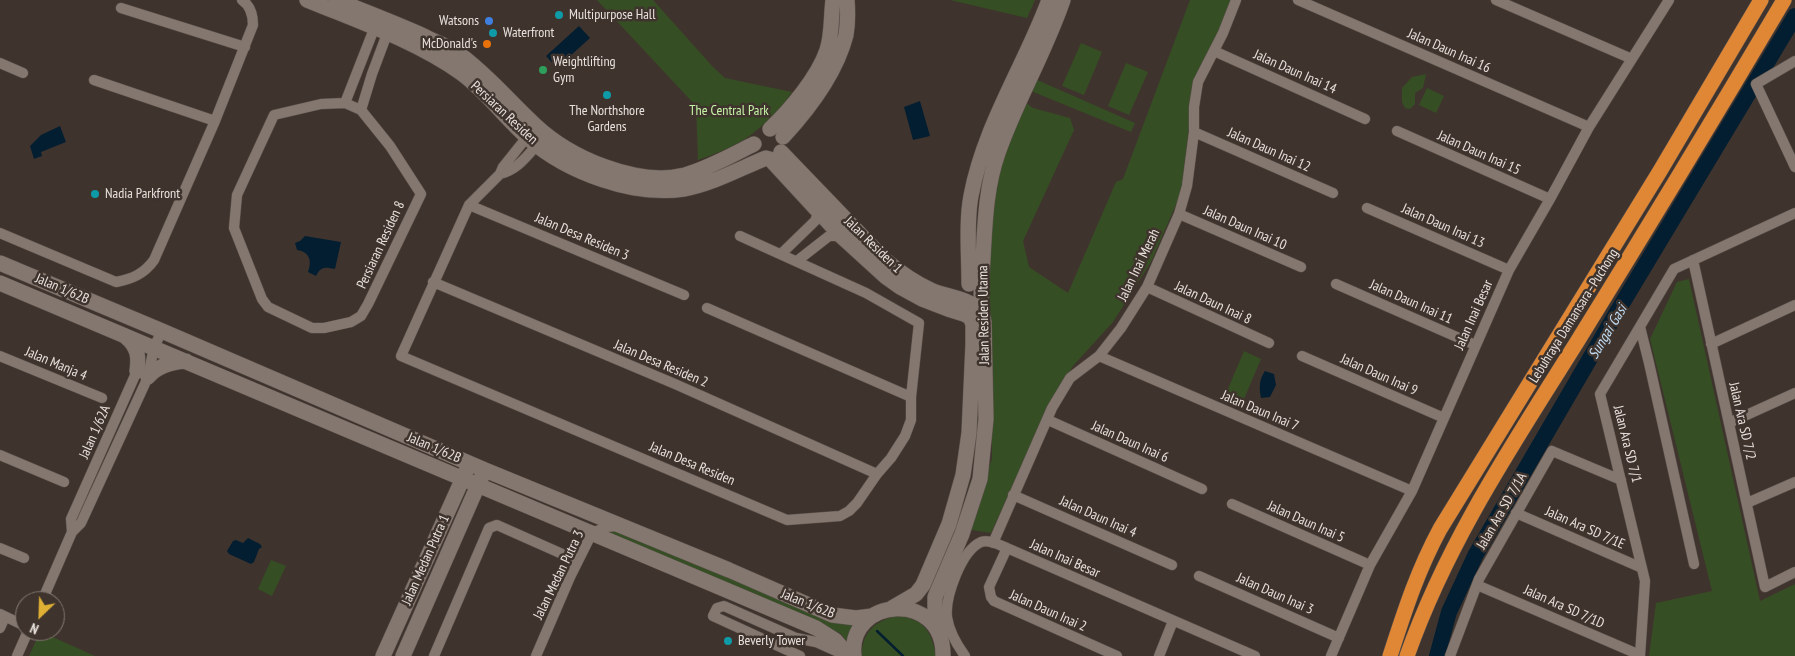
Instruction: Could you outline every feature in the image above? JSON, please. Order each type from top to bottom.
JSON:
[{"type":"highway","name":"Lebuhraya Damansara–Puchong","points":[[1390,656],[1411,590],[1440,529],[1660,171],[1761,0]]},
{"type":"highway","name":"Lebuhraya Damansara–Puchong","points":[[1407,656],[1431,592],[1462,530],[1677,180],[1784,0]]},
{"type":"street","points":[[0,232],[116,282],[130,279],[149,267],[154,260],[215,121],[253,25],[250,7],[242,0]]},
{"type":"street","name":"Persiaran Residen","points":[[307,0],[381,31],[433,56],[463,75],[489,97],[532,141],[560,160],[614,183],[658,191],[683,189],[699,185],[775,152],[827,79],[839,54],[846,34],[848,20],[847,0]]},
{"type":"street","name":"Persiaran Residen","points":[[336,0],[453,50],[487,76],[547,135],[579,156],[598,164],[637,175],[672,177],[697,171],[754,144]]},
{"type":"street","points":[[770,129],[786,113],[803,91],[827,50],[833,0]]},
{"type":"street","name":"Jalan Residen Utama","points":[[872,616],[892,608],[920,590],[951,517],[963,475],[969,433],[973,324],[976,315],[969,206],[974,181],[990,132],[1050,0]]},
{"type":"street","name":"Jalan Residen Utama","points":[[975,284],[987,193],[998,154],[1038,64],[1063,0]]},
{"type":"street","name":"Jalan Inai Merah","points":[[993,542],[1057,399],[1070,378],[1098,356],[1126,320],[1147,287],[1179,214],[1191,168],[1194,107],[1198,82],[1236,0]]},
{"type":"street","name":"Jalan Daun Inai 16","points":[[1298,0],[1589,127]]},
{"type":"street","points":[[1496,0],[1632,59]]},
{"type":"street","name":"Jalan Inai Besar","points":[[1331,656],[1370,565],[1412,491],[1509,270],[1589,127],[1669,0]]},
{"type":"street","points":[[121,8],[245,47]]},
{"type":"street","points":[[345,103],[357,69],[381,31]]},
{"type":"street","points":[[361,110],[372,74],[381,31]]},
{"type":"street","name":"Jalan Daun Inai 14","points":[[1214,51],[1365,119]]},
{"type":"street","points":[[1795,61],[1756,84],[1795,168]]},
{"type":"street","points":[[0,63],[23,72]]},
{"type":"street","points":[[357,69],[372,74]]},
{"type":"street","points":[[94,80],[215,121]]},
{"type":"street","name":"Persiaran Residen 8","points":[[345,103],[361,110],[390,146],[421,194],[361,316],[345,324],[312,328],[268,307],[262,299],[234,228],[237,195],[274,115],[321,104],[345,103]]},
{"type":"street","points":[[765,129],[777,131],[775,152],[757,153],[754,144],[757,134],[765,129]]},
{"type":"street","name":"Jalan Daun Inai 15","points":[[1397,131],[1550,199]]},
{"type":"street","name":"Jalan Daun Inai 12","points":[[1194,132],[1333,193]]},
{"type":"street","name":"Jalan Desa Residen","points":[[532,141],[519,164],[509,172],[500,174],[470,204],[401,356],[788,520],[840,516],[857,503],[905,436],[911,420],[911,397],[919,323],[866,293],[740,236]]},
{"type":"street","name":"Jalan Residen 1","points":[[775,152],[816,207],[842,236],[886,277],[900,287],[947,303],[973,304],[976,315]]},
{"type":"street","name":"Jalan Residen 1","points":[[775,152],[884,259],[947,303]]},
{"type":"street","name":"Jalan Desa Residen 3","points":[[470,204],[684,295]]},
{"type":"street","points":[[781,254],[815,221],[817,216],[816,207]]},
{"type":"street","name":"Jalan Daun Inai 13","points":[[1366,208],[1509,270]]},
{"type":"street","name":"Jalan Daun Inai 10","points":[[1179,214],[1301,267]]},
{"type":"street","name":"Jalan Ara SD 7/1","points":[[1640,656],[1645,580],[1600,394],[1674,269],[1795,214]]},
{"type":"street","points":[[796,260],[829,236],[842,236]]},
{"type":"street","name":"Jalan Ara SD 7/2","points":[[1693,260],[1765,587],[1795,572]]},
{"type":"street","name":"Jalan 1/62B","points":[[0,264],[162,330],[485,470],[832,615],[856,618],[872,616]]},
{"type":"street","name":"Jalan Desa Residen 2","points":[[433,282],[675,384],[877,474]]},
{"type":"street","name":"Jalan 1/62B","points":[[0,283],[317,418],[463,477],[822,631],[835,640],[847,656]]},
{"type":"street","points":[[973,344],[961,321],[947,303],[954,288],[975,284]]},
{"type":"street","name":"Jalan Daun Inai 11","points":[[1336,284],[1475,345]]},
{"type":"street","name":"Jalan Daun Inai 8","points":[[1147,287],[1269,343]]},
{"type":"street","points":[[1711,344],[1795,305]]},
{"type":"street","points":[[707,308],[911,397]]},
{"type":"street","name":"Jalan Residen Utama","points":[[945,648],[934,610],[935,597],[962,534],[980,479],[986,419],[984,322],[976,315]]},
{"type":"street","points":[[1640,327],[1694,564]]},
{"type":"street","name":"Jalan 1/62A","points":[[46,591],[72,532],[81,523],[162,330]]},
{"type":"street","points":[[123,334],[137,350],[142,374],[177,362],[186,361]]},
{"type":"street","name":"Jalan Manja 4","points":[[0,356],[102,398]]},
{"type":"street","name":"Jalan Daun Inai 7","points":[[1098,356],[1412,491]]},
{"type":"street","name":"Jalan Daun Inai 9","points":[[1302,356],[1444,418]]},
{"type":"street","points":[[1729,423],[1795,393]]},
{"type":"street","name":"Jalan Daun Inai 6","points":[[1048,420],[1202,489]]},
{"type":"street","name":"Jalan Ara SD 7/1A","points":[[1450,656],[1477,584],[1552,451],[1621,480]]},
{"type":"street","points":[[0,455],[64,482]]},
{"type":"street","name":"Jalan Medan Putra 1","points":[[383,656],[469,463]]},
{"type":"street","name":"Jalan Medan Putra 1","points":[[403,656],[485,470]]},
{"type":"street","points":[[1746,503],[1795,482]]},
{"type":"street","name":"Jalan Daun Inai 4","points":[[1013,495],[1172,565]]},
{"type":"street","name":"Jalan Daun Inai 5","points":[[1232,504],[1370,565]]},
{"type":"street","name":"Jalan Ara SD 7/1E","points":[[1516,514],[1642,568]]},
{"type":"street","points":[[434,656],[489,528],[497,525],[578,561]]},
{"type":"street","name":"Jalan Medan Putra 3","points":[[536,656],[592,533],[606,527],[622,526]]},
{"type":"street","points":[[965,656],[955,640],[947,620],[948,598],[960,567],[967,555],[981,542],[993,542]]},
{"type":"street","name":"Jalan Inai Besar","points":[[993,542],[1254,656]]},
{"type":"street","points":[[0,548],[24,558]]},
{"type":"street","name":"Jalan Daun Inai 2","points":[[1006,548],[989,587],[994,601],[1117,656]]},
{"type":"street","name":"Jalan Daun Inai 3","points":[[1199,576],[1339,638]]},
{"type":"street","name":"Jalan Ara SD 7/1D","points":[[1477,584],[1640,656]]},
{"type":"street","points":[[800,656],[713,616],[717,608],[724,606],[796,638],[825,645],[847,656]]},
{"type":"street","points":[[892,608],[904,608],[921,614],[935,626],[945,648]]},
{"type":"street","points":[[0,628],[3,616],[15,621]]},
{"type":"street","points":[[854,656],[856,638],[862,626],[872,616]]},
{"type":"street","points":[[1158,656],[1174,621]]},
{"type":"street","points":[[17,656],[24,641]]},
{"type":"green space","name":"The Central Park","points":[[597,0],[653,0],[725,78],[792,92],[775,113],[752,134],[728,148],[698,160],[696,106]]},
{"type":"green space","points":[[950,0],[1035,0],[1027,18]]},
{"type":"green space","points":[[1190,0],[1233,0],[1215,43],[1195,76],[1181,193],[1151,262],[1113,322],[1073,366],[1050,403],[991,533],[966,529],[992,459],[992,417],[985,284],[992,208],[1000,160],[1025,102],[1033,108],[1070,118],[1074,130],[1023,241],[1029,267],[1068,293],[1116,182],[1123,179]]},
{"type":"green space","points":[[1081,43],[1102,52],[1084,95],[1062,86]]},
{"type":"green space","points":[[1126,63],[1148,72],[1129,115],[1108,106]]},
{"type":"green space","points":[[1426,74],[1423,88],[1415,93],[1415,104],[1410,109],[1405,108],[1402,102],[1402,88],[1412,77]]},
{"type":"green space","points":[[1035,79],[1135,123],[1131,132],[1031,91],[1025,101]]},
{"type":"green space","points":[[1427,88],[1444,96],[1436,113],[1419,105]]},
{"type":"green space","points":[[1689,279],[1760,601],[1795,584],[1795,656],[1649,656],[1656,603],[1712,591],[1650,339],[1677,282]]},
{"type":"green space","points":[[1244,351],[1261,359],[1244,399],[1227,391]]},
{"type":"green space","points":[[620,531],[836,622],[858,625],[849,644],[840,633],[606,533]]},
{"type":"green space","points":[[271,560],[286,566],[272,596],[258,589]]},
{"type":"green space","points":[[897,616],[914,620],[925,627],[932,639],[936,656],[862,656],[864,641],[871,629],[876,624]]},
{"type":"green space","points":[[36,641],[62,641],[95,656],[29,656]]},
{"type":"water","points":[[579,26],[590,38],[557,68],[546,56]]},
{"type":"water","points":[[920,101],[930,136],[913,140],[904,107]]},
{"type":"water","points":[[60,126],[66,142],[41,152],[42,156],[34,159],[30,146],[41,135]]},
{"type":"water","points":[[305,236],[341,242],[335,269],[324,268],[316,276],[308,272],[309,258],[305,253],[297,250],[295,243]]},
{"type":"water","points":[[1265,371],[1274,374],[1276,385],[1270,397],[1261,398],[1260,384]]},
{"type":"water","points":[[248,538],[262,547],[251,564],[229,554],[227,551],[233,541],[236,540],[243,543]]},
{"type":"waterway","name":"Sungai Gasi","points":[[1437,656],[1449,612],[1476,554],[1617,312],[1795,16]]},
{"type":"waterway","points":[[877,631],[903,656]]},
{"type":"place","name":"Multipurpose Hall","points":[[559,15]]},
{"type":"place","name":"Watsons","points":[[489,21]]},
{"type":"place","name":"Waterfront","points":[[493,33]]},
{"type":"place","name":"McDonald's","points":[[487,44]]},
{"type":"place","name":"Weightlifting Gym","points":[[543,70]]},
{"type":"place","name":"The Northshore Gardens","points":[[607,95]]},
{"type":"place","name":"Nadia Parkfront","points":[[95,194]]},
{"type":"place","name":"Beverly Tower","points":[[728,641]]}]
